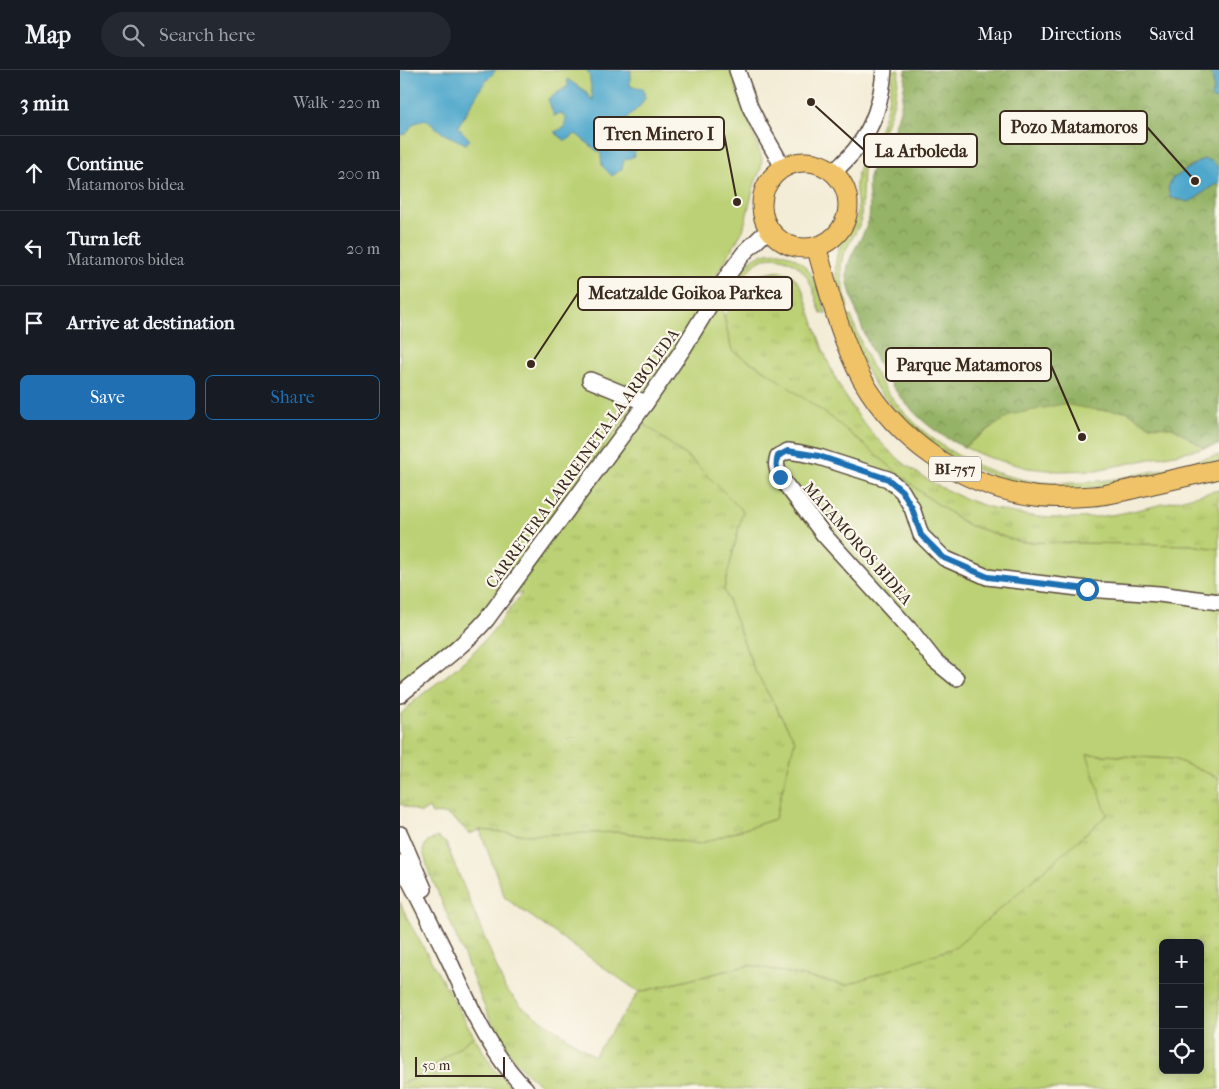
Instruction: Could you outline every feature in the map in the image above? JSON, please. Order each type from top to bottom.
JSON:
[{"type":"main road","points":[[809,161],[822,165],[834,172],[842,182],[847,195],[848,208],[845,221],[838,232],[828,241],[816,246],[803,248],[790,245],[778,238],[769,228],[763,216],[762,202],[765,188],[772,176],[784,167],[796,162],[809,161]]},
{"type":"main road","name":"BI-757","points":[[816,246],[837,316],[852,357],[863,380],[876,400],[903,432],[924,450],[962,473],[990,486],[1029,495],[1064,497],[1095,496],[1119,492],[1219,469]]},
{"type":"street","points":[[737,70],[757,121],[784,167]]},
{"type":"street","points":[[834,172],[858,146],[873,121],[879,102],[884,70]]},
{"type":"street","name":"CARRETERA LARREINETA-LA ARBOLEDA","points":[[401,694],[473,635],[487,618],[646,404],[744,252],[769,228]]},
{"type":"street","points":[[590,380],[646,404]]},
{"type":"street","name":"MATAMOROS BIDEA","points":[[956,678],[935,661],[912,632],[824,535],[780,477],[776,468],[778,456],[788,451],[810,455],[888,479],[902,491],[912,508],[921,535],[944,558],[988,577],[1219,602]]},
{"type":"street","points":[[400,834],[464,992]]},
{"type":"street","points":[[400,863],[420,899],[480,1026],[503,1064],[526,1089]]},
{"type":"green space","points":[[400,70],[730,70],[762,158],[761,168],[755,183],[743,230],[715,278],[732,351],[767,372],[832,418],[927,497],[968,525],[1020,542],[1190,545],[1219,549],[1219,778],[1174,759],[1087,754],[1107,815],[956,947],[846,985],[750,965],[639,992],[505,898],[480,830],[529,835],[620,832],[699,844],[775,819],[795,740],[754,669],[724,589],[743,511],[694,462],[629,412],[477,618],[454,641],[400,687]]},
{"type":"green space","points":[[894,70],[899,70],[896,94],[883,133],[879,131],[886,112]]},
{"type":"green space","points":[[906,70],[1212,70],[1213,99],[1219,100],[1219,168],[1212,161],[1191,165],[1180,175],[1172,179],[1176,200],[1188,202],[1219,183],[1219,445],[1204,448],[1174,428],[1148,425],[1126,411],[1097,410],[993,426],[964,447],[943,436],[908,406],[881,368],[870,347],[861,326],[849,288],[847,275],[850,258],[868,222],[870,210],[868,185],[870,173],[898,118]]},
{"type":"green space","points":[[874,139],[878,142],[866,161],[863,170],[861,222],[843,255],[841,265],[842,281],[848,308],[843,310],[836,278],[837,254],[857,216],[856,179],[862,161]]},
{"type":"green space","points":[[780,252],[799,261],[812,275],[826,313],[821,314],[804,272],[790,261],[774,257],[763,259],[742,278],[739,276],[747,264],[755,257]]},
{"type":"green space","points":[[780,271],[788,273],[798,281],[802,288],[827,360],[857,415],[881,443],[908,466],[938,486],[971,501],[1005,511],[1041,517],[1078,518],[1113,515],[1219,490],[1219,549],[1190,545],[1020,542],[968,525],[927,497],[767,372],[732,351],[724,316],[745,288],[758,275]]},
{"type":"green space","points":[[851,316],[873,369],[905,414],[925,433],[947,449],[997,473],[1023,480],[1051,483],[1094,482],[1136,475],[1219,455],[1219,462],[1138,480],[1089,488],[1045,488],[1004,480],[985,473],[947,454],[923,438],[882,395],[871,379],[846,318]]},
{"type":"green space","points":[[1063,404],[1097,410],[1126,411],[1148,425],[1174,428],[1204,448],[1096,470],[1057,471],[1028,468],[987,457],[964,447],[1010,415]]},
{"type":"green space","points":[[629,412],[694,462],[743,511],[724,589],[754,669],[795,740],[775,819],[699,844],[620,832],[529,835],[480,830],[469,834],[448,816],[432,814],[429,808],[421,813],[400,804],[400,715],[474,651],[522,593],[494,597],[532,541]]},
{"type":"green space","points":[[1087,754],[1174,759],[1219,778],[1219,1089],[548,1089],[532,1078],[518,1064],[496,1031],[428,869],[423,851],[426,843],[437,837],[446,843],[505,988],[521,1006],[594,1056],[639,992],[750,965],[846,985]]},
{"type":"green space","points":[[400,902],[410,924],[474,1036],[420,1076],[400,1084]]},
{"type":"green space","points":[[474,1036],[493,1068],[514,1089],[400,1089],[400,1084],[420,1076]]},
{"type":"water","points":[[400,70],[496,70],[482,86],[458,127],[470,140],[466,144],[444,134],[425,119],[413,124],[406,134],[400,135]]},
{"type":"water","points":[[587,70],[631,70],[630,86],[643,88],[645,98],[640,106],[622,123],[634,148],[635,156],[624,160],[622,169],[612,176],[602,166],[601,154],[576,134],[566,141],[554,132],[564,128],[566,119],[561,113],[554,116],[548,99],[568,86],[567,79],[585,91],[593,101]]},
{"type":"water","points":[[1212,70],[1219,70],[1219,100],[1213,99],[1211,96],[1214,91]]},
{"type":"water","points":[[1203,159],[1212,161],[1219,168],[1219,183],[1188,202],[1170,197],[1168,188],[1172,179]]},
{"type":"place","name":"La Arboleda","points":[[811,102]]},
{"type":"place","name":"Pozo Matamoros","points":[[1195,181]]},
{"type":"place","name":"Tren Minero I","points":[[737,202]]},
{"type":"place","name":"Meatzalde Goikoa Parkea","points":[[531,364]]},
{"type":"place","name":"Parque Matamoros","points":[[1082,437]]},
{"type":"route","points":[[780,477],[776,468],[776,461],[778,456],[788,451],[819,456],[888,479],[902,491],[912,508],[921,535],[944,558],[988,577],[1087,589]]}]
